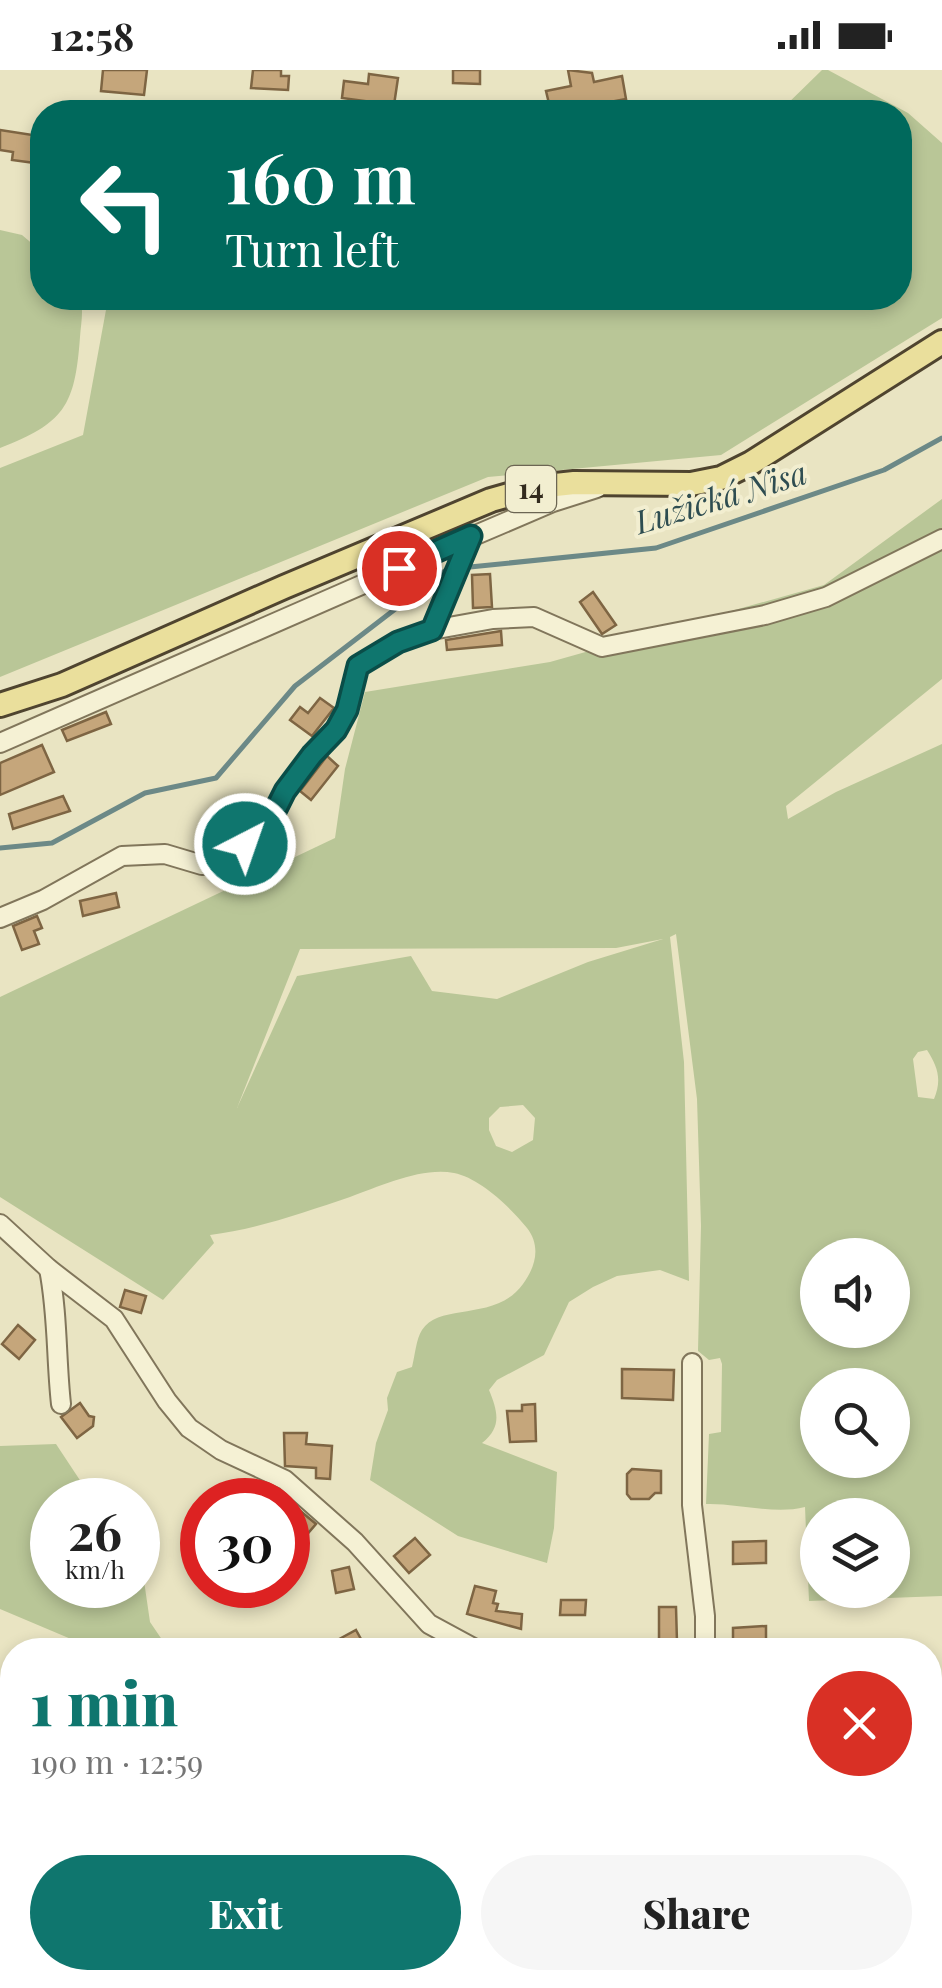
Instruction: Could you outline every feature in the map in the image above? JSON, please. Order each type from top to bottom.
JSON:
[{"type":"main road","name":"14","points":[[0,705],[62,685],[492,500],[537,487],[691,484],[721,478],[942,342]]},
{"type":"street","points":[[0,743],[471,536],[553,502],[614,483]]},
{"type":"street","points":[[432,630],[471,536]]},
{"type":"street","points":[[0,918],[43,900],[122,856],[166,854],[202,865],[220,861],[269,823],[285,791],[336,730],[347,710],[358,666],[398,642],[432,630],[493,619],[534,617],[602,647],[765,615],[826,598],[942,539]]},
{"type":"street","points":[[0,1224],[49,1269],[114,1319],[189,1428],[221,1450],[285,1480],[355,1542],[429,1624],[455,1638]]},
{"type":"street","points":[[49,1269],[58,1312],[56,1354],[62,1404]]},
{"type":"street","points":[[692,1364],[692,1506],[705,1638]]},
{"type":"green space","points":[[822,70],[828,70],[884,100],[791,100]]},
{"type":"green space","points":[[912,117],[942,143],[942,318],[721,455],[488,477],[0,677],[0,468],[83,435],[106,310],[912,310]]},
{"type":"green space","points":[[0,230],[22,235],[30,242],[30,310],[82,312],[78,361],[62,409],[39,430],[0,448]]},
{"type":"green space","points":[[942,499],[942,679],[786,806],[788,819],[836,792],[942,744],[942,1596],[910,1597],[910,1498],[800,1498],[800,1508],[781,1510],[706,1504],[709,1434],[721,1432],[722,1364],[720,1358],[709,1360],[698,1351],[701,1226],[697,1099],[676,934],[670,937],[684,1062],[689,1281],[660,1270],[617,1276],[593,1287],[569,1302],[544,1355],[497,1380],[489,1390],[496,1419],[493,1431],[482,1443],[557,1472],[554,1528],[547,1563],[458,1536],[370,1480],[376,1443],[388,1410],[387,1398],[397,1372],[412,1367],[422,1330],[442,1316],[484,1308],[512,1296],[531,1270],[535,1249],[531,1235],[513,1212],[484,1187],[454,1173],[428,1173],[246,1229],[210,1235],[214,1243],[163,1300],[0,1197],[0,997],[335,838],[345,769],[365,692],[550,662],[824,585]],"holes":[[[663,939],[588,962],[497,999],[432,991],[411,956],[297,976],[237,1108],[300,949],[616,948]],[[927,1050],[936,1068],[934,1099],[918,1097],[913,1059],[918,1052]],[[523,1105],[535,1118],[533,1140],[512,1152],[496,1146],[489,1118],[500,1107]]]},
{"type":"green space","points":[[56,1444],[78,1478],[30,1478],[30,1608],[148,1608],[150,1622],[161,1638],[69,1638],[0,1609],[0,1446]]},
{"type":"building","points":[[103,70],[147,70],[144,95],[101,91]]},
{"type":"building","points":[[253,70],[281,70],[281,76],[289,76],[288,90],[251,88]]},
{"type":"building","points":[[453,70],[480,70],[480,84],[453,83]]},
{"type":"building","points":[[568,70],[592,73],[594,82],[622,76],[626,99],[548,100],[546,91],[571,86]]},
{"type":"building","points":[[369,74],[398,78],[395,100],[342,98],[344,81],[368,84]]},
{"type":"building","points":[[0,130],[30,135],[30,162],[12,160],[13,152],[0,150]]},
{"type":"building","points":[[490,574],[492,607],[473,608],[472,575]]},
{"type":"building","points":[[593,592],[616,625],[602,634],[580,602]]},
{"type":"building","points":[[501,631],[502,645],[447,650],[446,640]]},
{"type":"building","points":[[320,698],[334,708],[312,736],[290,720],[300,707],[308,713]]},
{"type":"building","points":[[106,712],[111,724],[67,741],[62,730]]},
{"type":"building","points":[[42,745],[54,772],[0,795],[0,763]]},
{"type":"building","points":[[327,756],[338,766],[311,800],[300,791]]},
{"type":"building","points":[[63,796],[70,811],[13,829],[9,814]]},
{"type":"building","points":[[116,893],[119,907],[83,916],[80,901]]},
{"type":"building","points":[[37,916],[42,928],[34,931],[39,944],[22,950],[13,926]]},
{"type":"building","points":[[125,1290],[146,1296],[141,1313],[120,1307]]},
{"type":"building","points":[[18,1325],[35,1340],[19,1359],[2,1344]]},
{"type":"building","points":[[622,1369],[674,1370],[673,1400],[622,1398]]},
{"type":"building","points":[[80,1403],[94,1417],[93,1426],[77,1438],[61,1417]]},
{"type":"building","points":[[535,1404],[536,1441],[510,1442],[507,1411],[522,1411],[522,1405]]},
{"type":"building","points":[[284,1433],[307,1433],[306,1444],[332,1446],[330,1479],[316,1478],[316,1468],[285,1466]]},
{"type":"building","points":[[632,1469],[661,1471],[661,1493],[649,1499],[631,1499],[627,1494],[627,1474]]},
{"type":"building","points":[[415,1538],[430,1555],[409,1573],[394,1556]]},
{"type":"building","points":[[766,1541],[766,1563],[733,1564],[733,1542]]},
{"type":"building","points":[[349,1567],[354,1589],[336,1593],[332,1571]]},
{"type":"building","points":[[475,1586],[496,1591],[496,1611],[522,1614],[521,1629],[467,1614]]},
{"type":"building","points":[[561,1600],[586,1600],[585,1615],[560,1615]]},
{"type":"building","points":[[659,1607],[676,1607],[677,1638],[659,1638]]},
{"type":"building","points":[[766,1626],[766,1638],[733,1638],[733,1628]]},
{"type":"building","points":[[356,1630],[360,1638],[341,1638]]},
{"type":"waterway","name":"Lužická Nisa","points":[[465,565],[656,548],[884,470],[942,438]]},
{"type":"waterway","name":"Lužická Nisa","points":[[0,848],[52,843],[145,793],[216,778],[295,686],[450,567]]},
{"type":"route","points":[[245,844],[269,823],[285,791],[336,730],[347,710],[358,666],[398,642],[432,630],[471,536],[399,568]]}]
